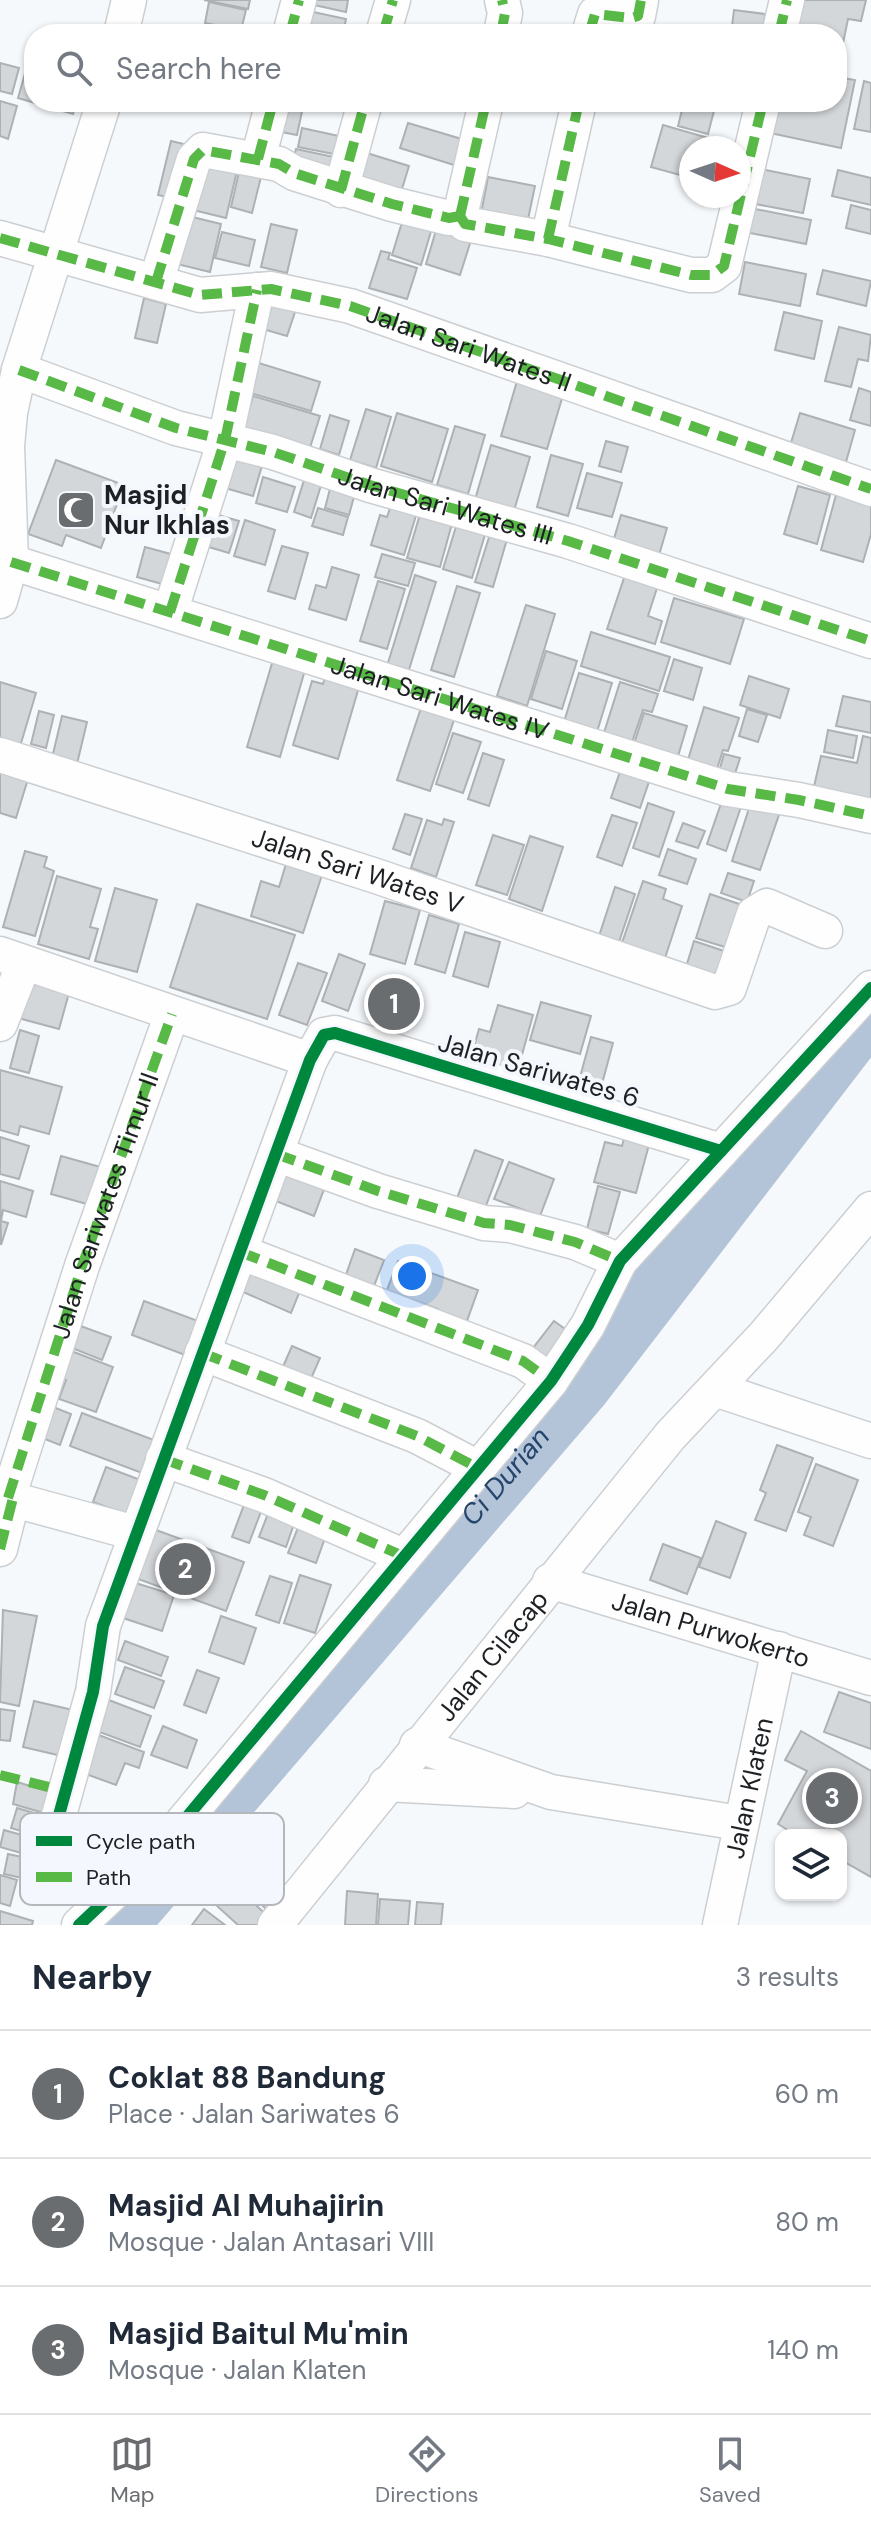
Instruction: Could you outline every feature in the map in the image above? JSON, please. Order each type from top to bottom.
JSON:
[{"type":"street","points":[[123,24],[129,0]]},
{"type":"street","points":[[293,24],[299,0]]},
{"type":"street","points":[[386,24],[393,0]]},
{"type":"street","points":[[502,0],[505,13],[503,24]]},
{"type":"street","points":[[592,24],[595,14],[638,16],[641,0]]},
{"type":"street","points":[[781,24],[787,0]]},
{"type":"street","points":[[0,601],[11,562],[7,446],[10,413],[19,370],[101,112]]},
{"type":"street","points":[[258,159],[270,112]]},
{"type":"street","points":[[341,190],[362,112]]},
{"type":"street","points":[[484,112],[460,216],[465,224],[548,239],[691,275],[720,272],[760,112]]},
{"type":"street","points":[[548,239],[577,112]]},
{"type":"street","points":[[156,282],[197,152],[211,149],[258,159],[341,190],[449,218],[460,216]]},
{"type":"street","name":"Jalan Sari Wates II","points":[[0,238],[200,295],[278,290],[350,306],[871,489]]},
{"type":"street","points":[[170,612],[225,440],[257,290]]},
{"type":"street","name":"Jalan Sari Wates III","points":[[19,370],[176,428],[568,541],[871,641]]},
{"type":"street","name":"Jalan Sari Wates IV","points":[[11,562],[728,789],[871,816]]},
{"type":"street","name":"Jalan Sari Wates V","points":[[0,755],[376,876],[715,992],[729,988],[754,914],[762,907],[767,906],[825,931]]},
{"type":"street","points":[[0,1024],[12,958],[310,1060],[103,1626],[93,1692],[60,1813]]},
{"type":"street","points":[[190,1813],[551,1381],[588,1325],[620,1261],[871,988]]},
{"type":"street","name":"Jalan Sariwates Timur II","points":[[0,1549],[7,1497],[82,1266],[172,1014]]},
{"type":"street","name":"Jalan Sariwates 6","points":[[310,1060],[324,1035],[335,1033],[721,1151]]},
{"type":"street","points":[[276,1154],[484,1223],[510,1225],[575,1242],[620,1261]]},
{"type":"street","name":"Jalan Cilacap","points":[[275,1925],[417,1745],[670,1436],[715,1389],[871,1209]]},
{"type":"street","points":[[240,1252],[523,1361],[551,1381]]},
{"type":"street","points":[[202,1353],[417,1436],[478,1468]]},
{"type":"street","points":[[715,1389],[871,1441]]},
{"type":"street","points":[[163,1459],[264,1495],[403,1556]]},
{"type":"street","points":[[7,1497],[135,1533]]},
{"type":"street","name":"Jalan Purwokerto","points":[[550,1581],[871,1678]]},
{"type":"street","name":"Jalan Klaten","points":[[720,1925],[739,1823],[779,1649]]},
{"type":"street","points":[[417,1745],[551,1792]]},
{"type":"street","points":[[386,1784],[551,1792],[739,1823]]},
{"type":"street","points":[[79,1925],[100,1905]]},
{"type":"building","points":[[204,0],[250,0],[248,9]]},
{"type":"building","points":[[306,0],[348,0],[346,12],[305,3]]},
{"type":"building","points":[[802,0],[866,0],[861,21],[848,19],[847,24],[797,24]]},
{"type":"building","points":[[209,2],[246,10],[242,24],[205,23]]},
{"type":"building","points":[[304,10],[346,19],[345,24],[301,24]]},
{"type":"building","points":[[734,10],[765,14],[764,24],[732,24]]},
{"type":"building","points":[[0,63],[19,68],[12,94],[0,91]]},
{"type":"building","points":[[24,77],[24,100],[18,98]]},
{"type":"building","points":[[847,79],[855,80],[841,148],[770,133],[774,112],[847,112]]},
{"type":"building","points":[[864,81],[871,83],[871,132],[854,129]]},
{"type":"building","points":[[0,101],[17,106],[8,139],[0,136]]},
{"type":"building","points":[[274,112],[302,112],[297,135],[271,130]]},
{"type":"building","points":[[682,112],[714,112],[708,134],[678,126]]},
{"type":"building","points":[[408,123],[465,140],[457,166],[400,148]]},
{"type":"building","points":[[663,125],[701,136],[679,136],[679,175],[651,167]]},
{"type":"building","points":[[302,128],[348,138],[344,156],[298,147]]},
{"type":"building","points":[[171,141],[188,145],[176,199],[158,195]]},
{"type":"building","points":[[296,149],[343,159],[339,178],[291,168]]},
{"type":"building","points":[[357,150],[409,166],[398,202],[346,185]]},
{"type":"building","points":[[202,153],[239,162],[226,218],[189,209]]},
{"type":"building","points":[[241,163],[263,169],[252,213],[231,207]]},
{"type":"building","points":[[756,168],[810,179],[803,213],[751,203]]},
{"type":"building","points":[[838,170],[871,178],[871,205],[832,196]]},
{"type":"building","points":[[488,177],[535,186],[527,224],[481,214]]},
{"type":"building","points":[[851,205],[871,210],[871,234],[846,228]]},
{"type":"building","points":[[745,208],[811,220],[806,244],[740,231]]},
{"type":"building","points":[[406,209],[435,218],[421,265],[392,255]]},
{"type":"building","points":[[184,215],[221,224],[210,272],[173,263]]},
{"type":"building","points":[[439,220],[474,231],[460,275],[426,264]]},
{"type":"building","points":[[271,224],[297,230],[287,273],[261,267]]},
{"type":"building","points":[[222,232],[255,240],[249,266],[215,258]]},
{"type":"building","points":[[381,251],[390,253],[388,259],[417,268],[407,299],[369,288]]},
{"type":"building","points":[[745,262],[806,274],[800,306],[739,294]]},
{"type":"building","points":[[823,270],[871,281],[866,306],[817,294]]},
{"type":"building","points":[[144,298],[166,304],[157,343],[135,338]]},
{"type":"building","points":[[260,298],[296,309],[287,336],[252,326]]},
{"type":"building","points":[[784,312],[822,321],[814,359],[775,350]]},
{"type":"building","points":[[839,327],[871,335],[868,361],[858,359],[851,387],[825,381]]},
{"type":"building","points":[[246,359],[320,382],[311,411],[237,389]]},
{"type":"building","points":[[517,381],[563,395],[547,449],[501,436]]},
{"type":"building","points":[[859,388],[871,392],[871,426],[850,420]]},
{"type":"building","points":[[253,396],[320,416],[308,454],[242,434]]},
{"type":"building","points":[[366,409],[391,417],[376,468],[350,460]]},
{"type":"building","points":[[397,413],[448,429],[432,482],[381,466]]},
{"type":"building","points":[[800,413],[855,430],[846,462],[790,446]]},
{"type":"building","points":[[330,415],[349,421],[339,455],[320,449]]},
{"type":"building","points":[[455,426],[485,435],[468,494],[437,485]]},
{"type":"building","points":[[606,441],[628,447],[621,472],[599,466]]},
{"type":"building","points":[[491,445],[530,457],[513,514],[474,503]]},
{"type":"building","points":[[229,449],[264,459],[253,496],[218,486]]},
{"type":"building","points":[[551,455],[583,464],[568,516],[537,507]]},
{"type":"building","name":"Masjid Nur Ikhlas","points":[[56,460],[124,485],[101,548],[66,535],[62,546],[28,534]]},
{"type":"building","points":[[587,473],[622,483],[612,517],[577,508]]},
{"type":"building","points":[[306,474],[323,479],[311,518],[294,512]]},
{"type":"building","points":[[263,477],[295,487],[287,512],[256,503]]},
{"type":"building","points":[[331,485],[355,493],[349,515],[325,508]]},
{"type":"building","points":[[798,486],[830,495],[817,544],[784,534]]},
{"type":"building","points":[[836,495],[871,505],[871,534],[863,562],[821,550]]},
{"type":"building","points":[[392,502],[418,509],[404,555],[371,545],[380,515],[387,517]]},
{"type":"building","points":[[318,508],[348,517],[343,535],[312,526]]},
{"type":"building","points":[[421,511],[453,520],[440,567],[407,558]]},
{"type":"building","points":[[211,513],[239,521],[229,553],[202,545]]},
{"type":"building","points":[[621,515],[667,528],[659,555],[613,542]]},
{"type":"building","points":[[245,520],[275,530],[265,565],[234,556]]},
{"type":"building","points":[[458,520],[487,528],[472,578],[443,569]]},
{"type":"building","points":[[491,531],[508,536],[493,587],[475,582]]},
{"type":"building","points":[[282,546],[308,553],[295,599],[268,591]]},
{"type":"building","points":[[145,547],[182,557],[173,587],[137,577]]},
{"type":"building","points":[[382,554],[415,563],[408,586],[375,577]]},
{"type":"building","points":[[332,567],[359,575],[346,620],[309,609],[316,585],[326,588]]},
{"type":"building","points":[[415,575],[436,582],[408,673],[387,666]]},
{"type":"building","points":[[625,575],[658,585],[648,616],[662,621],[655,644],[607,629]]},
{"type":"building","points":[[378,581],[405,589],[387,649],[360,641]]},
{"type":"building","points":[[457,586],[480,593],[454,677],[431,670]]},
{"type":"building","points":[[674,598],[744,619],[730,664],[661,642]]},
{"type":"building","points":[[526,605],[555,614],[527,706],[497,696]]},
{"type":"building","points":[[591,632],[670,657],[659,691],[581,666]]},
{"type":"building","points":[[546,651],[577,661],[562,709],[531,699]]},
{"type":"building","points":[[674,659],[702,668],[693,700],[664,691]]},
{"type":"building","points":[[273,660],[305,670],[280,757],[247,747]]},
{"type":"building","points":[[579,673],[612,683],[596,735],[563,725]]},
{"type":"building","points":[[749,676],[789,689],[780,718],[740,705]]},
{"type":"building","points":[[325,677],[359,687],[338,759],[293,745],[312,681],[323,684]]},
{"type":"building","points":[[0,682],[36,693],[19,750],[0,744]]},
{"type":"building","points":[[620,682],[658,694],[652,712],[643,710],[630,748],[602,739]]},
{"type":"building","points":[[843,696],[871,702],[871,733],[836,726]]},
{"type":"building","points":[[424,699],[457,711],[430,791],[397,780]]},
{"type":"building","points":[[704,707],[739,718],[728,751],[723,750],[716,772],[687,763]]},
{"type":"building","points":[[747,709],[767,715],[758,742],[739,736]]},
{"type":"building","points":[[39,711],[54,715],[46,748],[31,744]]},
{"type":"building","points":[[644,713],[687,726],[676,763],[632,750]]},
{"type":"building","points":[[62,716],[87,722],[77,764],[52,758]]},
{"type":"building","points":[[828,730],[857,736],[853,758],[824,752]]},
{"type":"building","points":[[453,733],[481,742],[463,793],[436,784]]},
{"type":"building","points":[[863,736],[871,738],[871,803],[813,791],[821,756],[857,763]]},
{"type":"building","points":[[483,753],[504,760],[489,806],[468,799]]},
{"type":"building","points":[[724,754],[740,758],[733,780],[718,775]]},
{"type":"building","points":[[624,760],[653,770],[640,808],[611,798]]},
{"type":"building","points":[[0,770],[28,779],[16,818],[0,813]]},
{"type":"building","points":[[724,795],[743,801],[726,851],[707,844]]},
{"type":"building","points":[[753,796],[782,806],[760,870],[732,861]]},
{"type":"building","points":[[648,803],[674,812],[659,857],[633,848]]},
{"type":"building","points":[[405,814],[422,819],[410,855],[393,849]]},
{"type":"building","points":[[612,815],[637,823],[622,866],[597,857]]},
{"type":"building","points":[[444,819],[454,822],[436,877],[411,868],[427,820],[442,825]]},
{"type":"building","points":[[683,823],[705,831],[698,848],[676,841]]},
{"type":"building","points":[[493,835],[524,845],[507,895],[476,885]]},
{"type":"building","points":[[530,836],[563,847],[542,911],[509,899]]},
{"type":"building","points":[[668,849],[696,859],[687,884],[659,875]]},
{"type":"building","points":[[25,851],[47,857],[44,867],[54,871],[35,936],[3,927]]},
{"type":"building","points":[[286,864],[322,875],[303,933],[251,916],[261,881],[279,887]]},
{"type":"building","points":[[728,873],[754,881],[747,902],[721,893]]},
{"type":"building","points":[[57,876],[101,889],[90,927],[98,929],[89,959],[38,944]]},
{"type":"building","points":[[643,881],[666,889],[663,899],[682,906],[665,958],[622,943]]},
{"type":"building","points":[[615,887],[635,894],[619,942],[599,936]]},
{"type":"building","points":[[115,888],[157,900],[137,972],[95,961]]},
{"type":"building","points":[[710,894],[742,905],[728,948],[696,938]]},
{"type":"building","points":[[385,901],[420,910],[405,964],[370,954]]},
{"type":"building","points":[[197,904],[295,935],[267,1019],[170,987]]},
{"type":"building","points":[[429,915],[459,924],[445,973],[415,964]]},
{"type":"building","points":[[465,932],[500,942],[488,987],[453,976]]},
{"type":"building","points":[[694,941],[730,953],[721,979],[686,967]]},
{"type":"building","points":[[339,954],[365,964],[348,1011],[322,1001]]},
{"type":"building","points":[[298,963],[327,973],[307,1025],[279,1015]]},
{"type":"building","points":[[390,977],[414,984],[399,1032],[374,1025]]},
{"type":"building","points":[[28,982],[69,993],[59,1029],[18,1018]]},
{"type":"building","points":[[541,1002],[591,1016],[580,1054],[530,1040]]},
{"type":"building","points":[[498,1005],[533,1015],[515,1080],[468,1067],[479,1029],[490,1032]]},
{"type":"building","points":[[20,1030],[39,1036],[29,1073],[10,1068]]},
{"type":"building","points":[[591,1037],[613,1043],[602,1084],[580,1077]]},
{"type":"building","points":[[0,1070],[62,1087],[49,1134],[20,1126],[18,1135],[0,1130]]},
{"type":"building","points":[[625,1134],[650,1141],[636,1193],[594,1182],[605,1142],[622,1146]]},
{"type":"building","points":[[0,1137],[29,1146],[19,1179],[0,1174]]},
{"type":"building","points":[[475,1150],[503,1160],[484,1211],[456,1201]]},
{"type":"building","points":[[61,1156],[104,1168],[94,1206],[51,1194]]},
{"type":"building","points":[[509,1162],[554,1179],[540,1216],[494,1199]]},
{"type":"building","points":[[285,1168],[326,1184],[314,1216],[273,1200]]},
{"type":"building","points":[[0,1181],[33,1191],[26,1217],[3,1210],[1,1221],[8,1223],[1,1245]]},
{"type":"building","points":[[598,1186],[620,1192],[608,1234],[587,1229]]},
{"type":"building","points":[[355,1249],[384,1260],[369,1299],[341,1289]]},
{"type":"building","points":[[246,1257],[304,1281],[291,1313],[234,1288]]},
{"type":"building","points":[[398,1261],[478,1290],[463,1332],[434,1322],[438,1309],[387,1290]]},
{"type":"building","points":[[144,1301],[198,1321],[185,1355],[132,1335]]},
{"type":"building","points":[[554,1321],[576,1337],[548,1374],[526,1357]]},
{"type":"building","points":[[75,1324],[111,1337],[102,1360],[67,1346]]},
{"type":"building","points":[[292,1346],[320,1358],[306,1390],[278,1378]]},
{"type":"building","points":[[66,1349],[113,1367],[96,1412],[59,1399],[66,1380],[56,1376]]},
{"type":"building","points":[[43,1403],[71,1414],[60,1445],[32,1434]]},
{"type":"building","points":[[82,1413],[154,1440],[142,1473],[70,1446]]},
{"type":"building","points":[[777,1445],[813,1458],[786,1531],[755,1520],[766,1493],[760,1490]]},
{"type":"building","points":[[816,1464],[858,1480],[833,1546],[804,1535],[811,1517],[798,1512]]},
{"type":"building","points":[[106,1467],[146,1482],[133,1517],[93,1502]]},
{"type":"building","points":[[245,1502],[262,1509],[249,1543],[232,1537]]},
{"type":"building","points":[[269,1511],[295,1521],[286,1547],[259,1537]]},
{"type":"building","points":[[716,1521],[746,1533],[730,1578],[699,1567]]},
{"type":"building","points":[[299,1525],[326,1535],[316,1563],[288,1553]]},
{"type":"building","points":[[145,1526],[244,1562],[226,1611],[127,1575]]},
{"type":"building","points":[[663,1544],[701,1558],[687,1594],[650,1580]]},
{"type":"building","points":[[300,1575],[331,1585],[315,1633],[284,1623]]},
{"type":"building","points":[[270,1576],[292,1583],[279,1623],[256,1615]]},
{"type":"building","points":[[126,1580],[174,1595],[162,1631],[114,1615]]},
{"type":"building","points":[[3,1610],[37,1616],[19,1706],[0,1702]]},
{"type":"building","points":[[221,1616],[256,1628],[244,1664],[209,1652]]},
{"type":"building","points":[[125,1641],[168,1657],[161,1676],[118,1660]]},
{"type":"building","points":[[125,1667],[164,1681],[154,1708],[115,1694]]},
{"type":"building","points":[[197,1670],[219,1678],[206,1713],[184,1705]]},
{"type":"building","points":[[839,1692],[871,1703],[871,1749],[824,1732]]},
{"type":"building","points":[[106,1699],[151,1716],[140,1747],[94,1730]]},
{"type":"building","points":[[34,1701],[73,1710],[62,1756],[23,1747]]},
{"type":"building","points":[[0,1709],[15,1711],[10,1741],[0,1740]]},
{"type":"building","points":[[163,1726],[197,1740],[187,1768],[151,1755]]},
{"type":"building","points":[[88,1731],[144,1752],[139,1768],[125,1763],[116,1785],[86,1774]]},
{"type":"building","points":[[801,1731],[871,1771],[871,1877],[847,1863],[847,1829],[786,1829],[778,1824],[807,1771],[785,1760]]},
{"type":"building","points":[[17,1782],[60,1795],[55,1813],[13,1804]]},
{"type":"building","points":[[17,1808],[34,1813],[20,1813],[20,1831],[11,1828]]},
{"type":"building","points":[[4,1830],[20,1835],[20,1853],[0,1847]]},
{"type":"building","points":[[8,1854],[20,1857],[20,1878],[4,1874]]},
{"type":"building","points":[[0,1875],[17,1880],[10,1906],[0,1903]]},
{"type":"building","points":[[347,1891],[378,1894],[376,1925],[345,1925]]},
{"type":"building","points":[[380,1899],[410,1901],[408,1925],[378,1925]]},
{"type":"building","points":[[417,1902],[443,1904],[441,1925],[415,1925]]},
{"type":"building","points":[[256,1905],[268,1916],[260,1925],[238,1925],[217,1906]]},
{"type":"building","points":[[204,1909],[225,1925],[192,1925]]},
{"type":"building","points":[[0,1911],[33,1921],[32,1925],[0,1925]]},
{"type":"waterway","name":"Ci Durian","points":[[215,1813],[582,1386],[871,1010]]},
{"type":"waterway","name":"Ci Durian","points":[[119,1925],[136,1905]]},
{"type":"marked path","points":[[293,24],[299,0]]},
{"type":"marked path","points":[[386,24],[393,0]]},
{"type":"marked path","points":[[502,0],[505,13],[503,24]]},
{"type":"marked path","points":[[592,24],[595,14],[638,16],[641,0]]},
{"type":"marked path","points":[[781,24],[787,0]]},
{"type":"marked path","points":[[258,159],[270,112]]},
{"type":"marked path","points":[[341,190],[362,112]]},
{"type":"marked path","points":[[460,216],[484,112]]},
{"type":"marked path","points":[[548,239],[577,112]]},
{"type":"marked path","points":[[460,216],[465,224],[548,239],[691,275],[712,275],[724,266],[761,112]]},
{"type":"marked path","points":[[156,282],[194,159],[203,150],[279,164],[294,173],[392,204],[449,218],[460,216]]},
{"type":"marked path","points":[[0,238],[200,295],[271,289],[350,306],[871,489]]},
{"type":"marked path","points":[[170,612],[225,440],[257,290]]},
{"type":"marked path","points":[[19,370],[176,428],[273,452],[370,485],[568,541],[871,641]]},
{"type":"marked path","points":[[11,562],[728,789],[871,816]]},
{"type":"marked path","points":[[8,1498],[82,1266],[172,1014]]},
{"type":"marked path","points":[[276,1154],[378,1191],[484,1223],[510,1225],[575,1242],[620,1261]]},
{"type":"marked path","points":[[240,1252],[523,1361],[551,1381]]},
{"type":"marked path","points":[[202,1353],[417,1436],[478,1468]]},
{"type":"marked path","points":[[163,1459],[264,1495],[403,1556]]},
{"type":"marked path","points":[[0,1549],[13,1498]]},
{"type":"marked path","points":[[0,1775],[65,1791]]},
{"type":"cycle path","points":[[190,1813],[551,1381],[588,1325],[620,1261],[871,988]]},
{"type":"cycle path","points":[[60,1813],[93,1692],[103,1626],[310,1060],[324,1035],[335,1033],[721,1151]]},
{"type":"cycle path","points":[[79,1925],[100,1905]]},
{"type":"place","name":"Masjid Nur Ikhlas","points":[[76,510]]},
{"type":"place","name":"Coklat 88 Bandung","points":[[394,1004]]},
{"type":"place","name":"Masjid Al Muhajirin","points":[[185,1569]]},
{"type":"place","name":"Masjid Baitul Mu'min","points":[[832,1798]]}]
